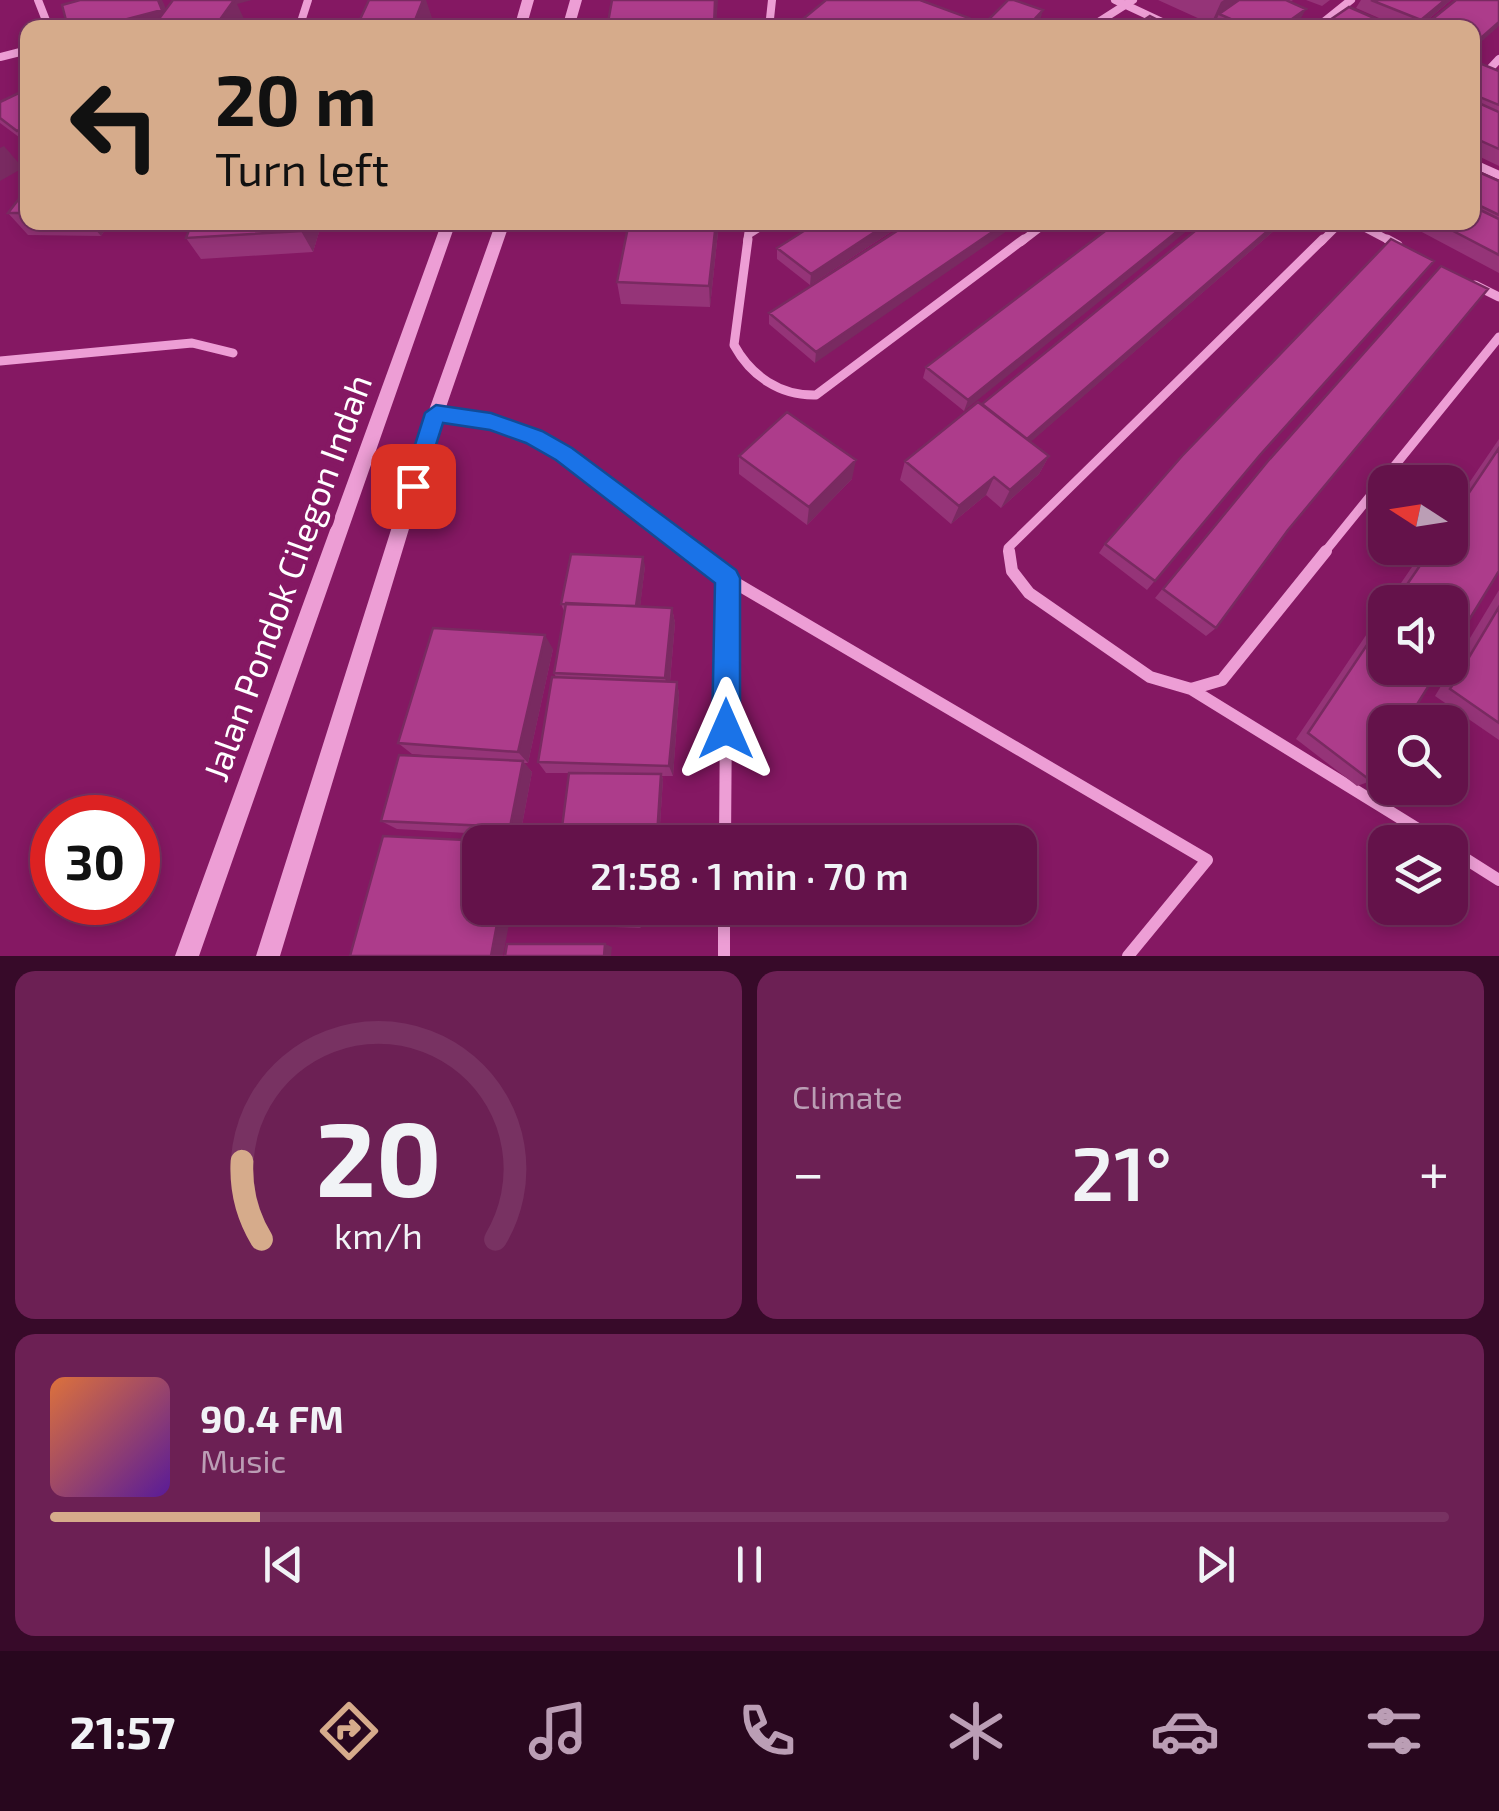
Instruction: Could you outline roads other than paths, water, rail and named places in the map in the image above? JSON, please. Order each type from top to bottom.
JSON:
[{"type":"street","points":[[1115,0],[1130,2],[1161,20]]},
{"type":"street","points":[[1326,20],[1352,0]]},
{"type":"street","points":[[1102,20],[1130,2]]},
{"type":"street","points":[[1337,12],[1350,17]]},
{"type":"street","points":[[1485,74],[1499,60]]},
{"type":"street","points":[[1480,72],[1499,79]]},
{"type":"street","name":"Jalan Pondok Cilegon Indah","points":[[187,956],[446,230]]},
{"type":"street","points":[[268,956],[436,413],[500,230]]},
{"type":"street","points":[[749,230],[734,345],[741,362],[789,394],[803,396],[816,395],[1036,230]]},
{"type":"street","points":[[749,234],[755,230]]},
{"type":"street","points":[[1333,230],[1008,548],[1012,570],[1029,593],[1150,677],[1191,689],[1411,825]]},
{"type":"street","points":[[1369,230],[1402,248]]},
{"type":"street","points":[[1467,280],[1499,297]]},
{"type":"street","points":[[1191,689],[1222,680],[1499,337]]},
{"type":"street","points":[[0,362],[192,343],[233,353]]},
{"type":"street","points":[[436,413],[491,422],[534,437],[564,454],[728,578],[1207,860],[1128,956]]},
{"type":"street","points":[[725,825],[728,578]]},
{"type":"street","points":[[1468,861],[1499,880]]},
{"type":"street","points":[[724,925],[724,956]]}]
